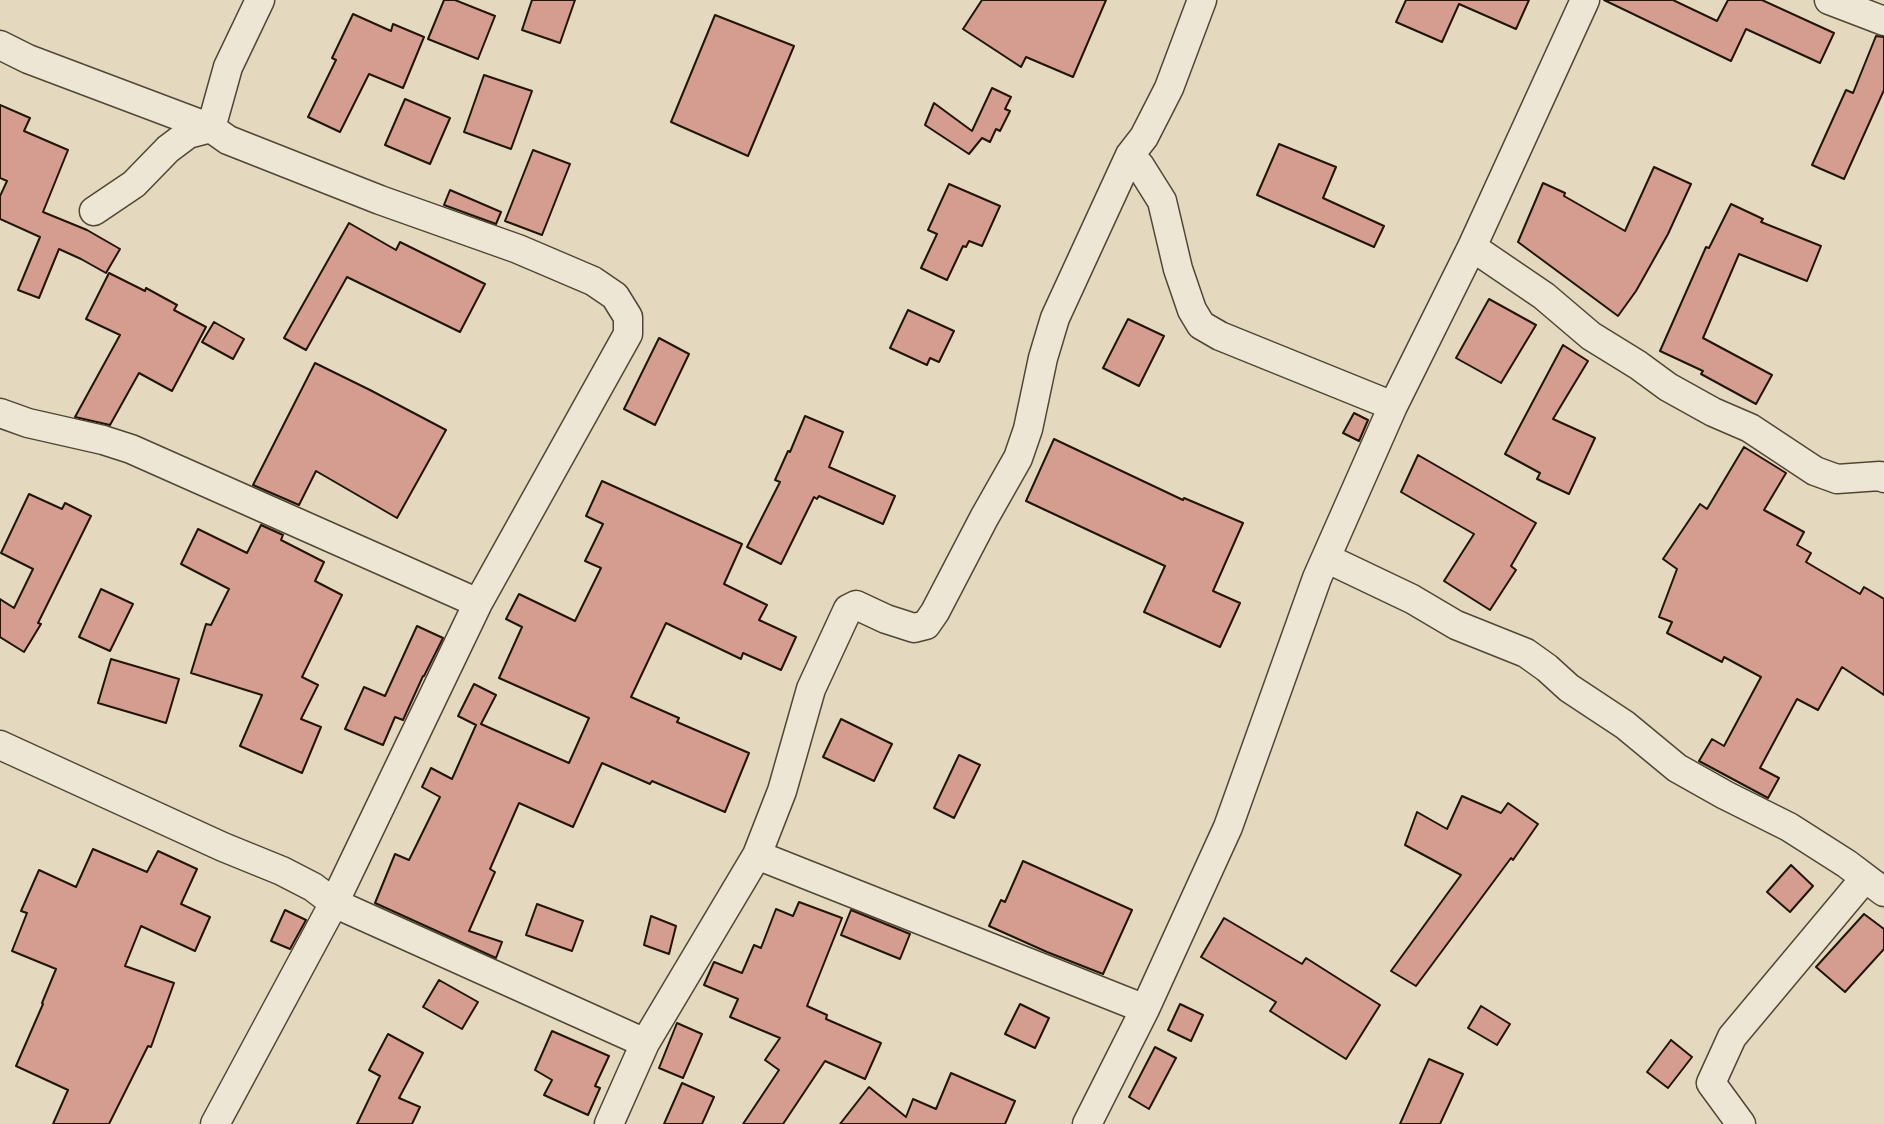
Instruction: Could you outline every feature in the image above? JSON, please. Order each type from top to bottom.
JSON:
[{"type":"street","points":[[211,128],[228,67],[260,0]]},
{"type":"street","points":[[610,1124],[645,1043],[757,855],[782,791],[811,688],[848,609],[856,605],[914,628],[926,625],[1018,458],[1028,429],[1043,358],[1055,318],[1130,155],[1144,137],[1168,88],[1202,0]]},
{"type":"street","points":[[1087,1124],[1145,1009],[1227,827],[1326,558],[1393,406],[1472,247],[1585,0]]},
{"type":"street","points":[[1829,0],[1884,21]]},
{"type":"street","points":[[0,45],[28,59],[211,128],[228,140],[380,200],[517,249],[593,281],[615,296],[628,317],[628,334],[478,603],[334,902],[215,1124]]},
{"type":"street","points":[[94,211],[134,184],[168,149],[188,134],[211,128]]},
{"type":"street","points":[[1130,155],[1162,201],[1178,269],[1192,310],[1201,325],[1220,336],[1393,406]]},
{"type":"street","points":[[1472,247],[1544,296],[1591,336],[1668,387],[1749,428],[1815,471],[1837,479],[1884,478]]},
{"type":"street","points":[[0,413],[28,423],[131,449],[478,603]]},
{"type":"street","points":[[1326,558],[1412,598],[1456,625],[1526,653],[1569,688],[1625,725],[1677,768],[1789,827],[1875,885],[1732,1037],[1712,1083],[1741,1124]]},
{"type":"street","points":[[0,745],[223,847],[282,871],[313,887],[334,902],[645,1043]]},
{"type":"street","points":[[757,855],[1145,1009]]},
{"type":"building","points":[[444,0],[455,0],[495,16],[478,59],[428,39]]},
{"type":"building","points":[[532,0],[575,0],[560,43],[522,30]]},
{"type":"building","points":[[982,0],[1106,0],[1073,77],[1026,57],[1021,67],[963,29]]},
{"type":"building","points":[[1406,0],[1529,0],[1516,29],[1459,4],[1442,42],[1396,22]]},
{"type":"building","points":[[1604,0],[1673,0],[1717,21],[1728,0],[1762,0],[1834,33],[1820,63],[1746,29],[1731,61]]},
{"type":"building","points":[[353,14],[391,31],[393,24],[424,37],[403,88],[369,74],[340,132],[308,117],[336,60],[332,58]]},
{"type":"building","points":[[715,15],[794,46],[748,156],[671,122]]},
{"type":"building","points":[[1876,36],[1884,37],[1884,90],[1844,179],[1812,165],[1846,90],[1853,93]]},
{"type":"building","points":[[484,75],[532,91],[511,149],[464,132]]},
{"type":"building","points":[[992,88],[1011,97],[1005,109],[1010,111],[1000,131],[996,129],[990,142],[982,138],[969,154],[925,125],[934,103],[972,131]]},
{"type":"building","points":[[405,99],[450,118],[430,164],[385,145]]},
{"type":"building","points":[[0,105],[30,118],[24,131],[68,150],[43,212],[87,230],[120,249],[106,273],[59,249],[39,298],[18,290],[40,237],[0,219],[0,196],[7,181],[0,178]]},
{"type":"building","points":[[1279,144],[1336,167],[1323,198],[1384,226],[1374,247],[1257,195]]},
{"type":"building","points":[[533,150],[570,164],[542,235],[505,221]]},
{"type":"building","points":[[1654,167],[1691,184],[1668,234],[1636,291],[1618,316],[1518,242],[1543,183],[1565,193],[1564,196],[1625,231]]},
{"type":"building","points":[[949,184],[1000,206],[982,246],[969,241],[966,247],[963,246],[947,280],[921,268],[937,234],[928,230]]},
{"type":"building","points":[[450,190],[501,212],[496,224],[444,205]]},
{"type":"building","points":[[1731,204],[1763,219],[1761,222],[1821,246],[1807,281],[1739,254],[1703,338],[1772,375],[1756,404],[1701,374],[1703,371],[1660,351],[1706,247],[1709,248]]},
{"type":"building","points":[[349,223],[396,250],[400,242],[485,284],[460,332],[347,277],[306,350],[284,338]]},
{"type":"building","points":[[109,273],[145,291],[146,288],[177,305],[174,310],[206,327],[172,391],[139,373],[110,425],[75,417],[120,335],[86,319]]},
{"type":"building","points":[[1489,299],[1536,325],[1501,383],[1456,358]]},
{"type":"building","points":[[908,310],[954,331],[939,362],[930,358],[927,365],[890,348]]},
{"type":"building","points":[[1128,319],[1164,336],[1139,386],[1103,368]]},
{"type":"building","points":[[214,322],[244,339],[233,359],[202,342]]},
{"type":"building","points":[[659,338],[689,354],[655,425],[624,409]]},
{"type":"building","points":[[1563,345],[1588,361],[1553,419],[1595,438],[1569,494],[1537,479],[1540,473],[1505,454]]},
{"type":"building","points":[[315,363],[446,430],[397,518],[316,471],[299,505],[253,485]]},
{"type":"building","points":[[1354,413],[1368,420],[1359,441],[1343,433]]},
{"type":"building","points":[[805,416],[843,432],[829,467],[895,496],[883,524],[819,496],[817,499],[814,497],[781,564],[747,547],[780,482],[775,480]]},
{"type":"building","points":[[1054,439],[1183,500],[1184,498],[1243,523],[1213,591],[1240,603],[1220,647],[1144,612],[1165,566],[1026,501]]},
{"type":"building","points":[[1744,447],[1786,473],[1764,510],[1804,532],[1797,545],[1811,553],[1806,562],[1860,594],[1864,587],[1884,599],[1884,695],[1842,667],[1818,710],[1797,699],[1760,768],[1779,778],[1768,798],[1699,761],[1712,739],[1724,746],[1761,677],[1724,657],[1722,662],[1667,633],[1672,622],[1659,617],[1677,569],[1663,559],[1700,504],[1707,509]]},
{"type":"building","points":[[1418,455],[1536,523],[1511,566],[1516,570],[1490,610],[1444,581],[1474,534],[1401,492]]},
{"type":"building","points":[[602,481],[742,544],[724,584],[767,605],[759,620],[796,637],[781,670],[743,653],[741,659],[666,623],[631,697],[679,718],[677,722],[749,753],[725,812],[602,763],[573,827],[519,803],[490,869],[495,872],[469,931],[502,942],[496,958],[375,903],[395,854],[409,860],[440,797],[422,787],[431,768],[452,779],[476,725],[458,716],[474,684],[496,695],[481,724],[569,763],[589,718],[499,678],[522,627],[506,619],[519,594],[575,621],[601,568],[585,561],[603,524],[586,516]]},
{"type":"building","points":[[29,494],[62,509],[65,503],[91,516],[38,623],[41,624],[24,652],[0,637],[0,599],[14,608],[33,569],[1,553]]},
{"type":"building","points":[[261,525],[283,535],[281,540],[324,562],[315,581],[342,595],[302,677],[318,685],[301,719],[321,727],[302,773],[240,746],[262,695],[191,673],[206,624],[211,625],[229,589],[181,564],[198,529],[247,553]]},
{"type":"building","points":[[101,589],[133,604],[110,651],[79,637]]},
{"type":"building","points":[[417,626],[443,638],[403,720],[395,717],[383,745],[345,729],[364,687],[385,696]]},
{"type":"building","points":[[111,659],[179,679],[166,723],[98,703]]},
{"type":"building","points":[[841,719],[892,744],[874,781],[823,757]]},
{"type":"building","points":[[959,755],[980,765],[954,818],[934,808]]},
{"type":"building","points":[[1462,796],[1501,813],[1508,803],[1538,824],[1416,986],[1391,971],[1461,875],[1405,845],[1417,812],[1447,829]]},
{"type":"building","points":[[93,849],[147,872],[158,851],[197,869],[181,904],[210,917],[195,951],[141,926],[125,966],[174,983],[151,1047],[148,1046],[109,1124],[53,1124],[68,1090],[16,1066],[56,969],[12,951],[27,913],[21,911],[39,870],[76,887]]},
{"type":"building","points":[[1023,861],[1132,910],[1103,974],[989,926],[1001,900],[1005,902]]},
{"type":"building","points":[[1791,865],[1813,886],[1790,912],[1767,892]]},
{"type":"building","points":[[799,902],[842,918],[807,1006],[827,1015],[826,1019],[881,1043],[865,1079],[825,1061],[783,1124],[743,1124],[779,1070],[765,1060],[780,1038],[730,1017],[738,999],[704,985],[714,962],[742,973],[754,945],[761,948],[776,909],[793,916]]},
{"type":"building","points":[[537,904],[583,921],[572,951],[526,935]]},
{"type":"building","points":[[285,910],[306,920],[290,949],[271,941]]},
{"type":"building","points":[[851,910],[910,934],[900,959],[841,935]]},
{"type":"building","points":[[1864,914],[1884,929],[1884,949],[1845,992],[1816,967]]},
{"type":"building","points":[[651,916],[676,926],[669,954],[644,945]]},
{"type":"building","points":[[1224,918],[1302,964],[1306,958],[1380,1005],[1346,1059],[1270,1011],[1276,1002],[1201,957]]},
{"type":"building","points":[[439,980],[478,1002],[462,1029],[423,1007]]},
{"type":"building","points":[[1020,1004],[1049,1018],[1035,1048],[1005,1034]]},
{"type":"building","points":[[1180,1004],[1203,1015],[1191,1041],[1168,1030]]},
{"type":"building","points":[[1481,1006],[1510,1024],[1497,1045],[1468,1028]]},
{"type":"building","points":[[677,1023],[702,1034],[683,1078],[659,1068]]},
{"type":"building","points":[[552,1031],[609,1056],[595,1086],[600,1088],[588,1115],[544,1095],[552,1080],[535,1070]]},
{"type":"building","points":[[388,1034],[423,1053],[399,1098],[420,1107],[412,1124],[357,1124],[380,1076],[369,1070]]},
{"type":"building","points":[[1671,1040],[1692,1057],[1668,1088],[1647,1072]]},
{"type":"building","points":[[1155,1047],[1176,1058],[1149,1109],[1129,1097]]},
{"type":"building","points":[[1429,1059],[1463,1074],[1440,1124],[1400,1124]]},
{"type":"building","points":[[951,1073],[1015,1101],[1005,1124],[840,1124],[869,1087],[906,1117],[913,1099],[936,1109]]},
{"type":"building","points":[[682,1083],[714,1097],[702,1124],[664,1124]]}]
